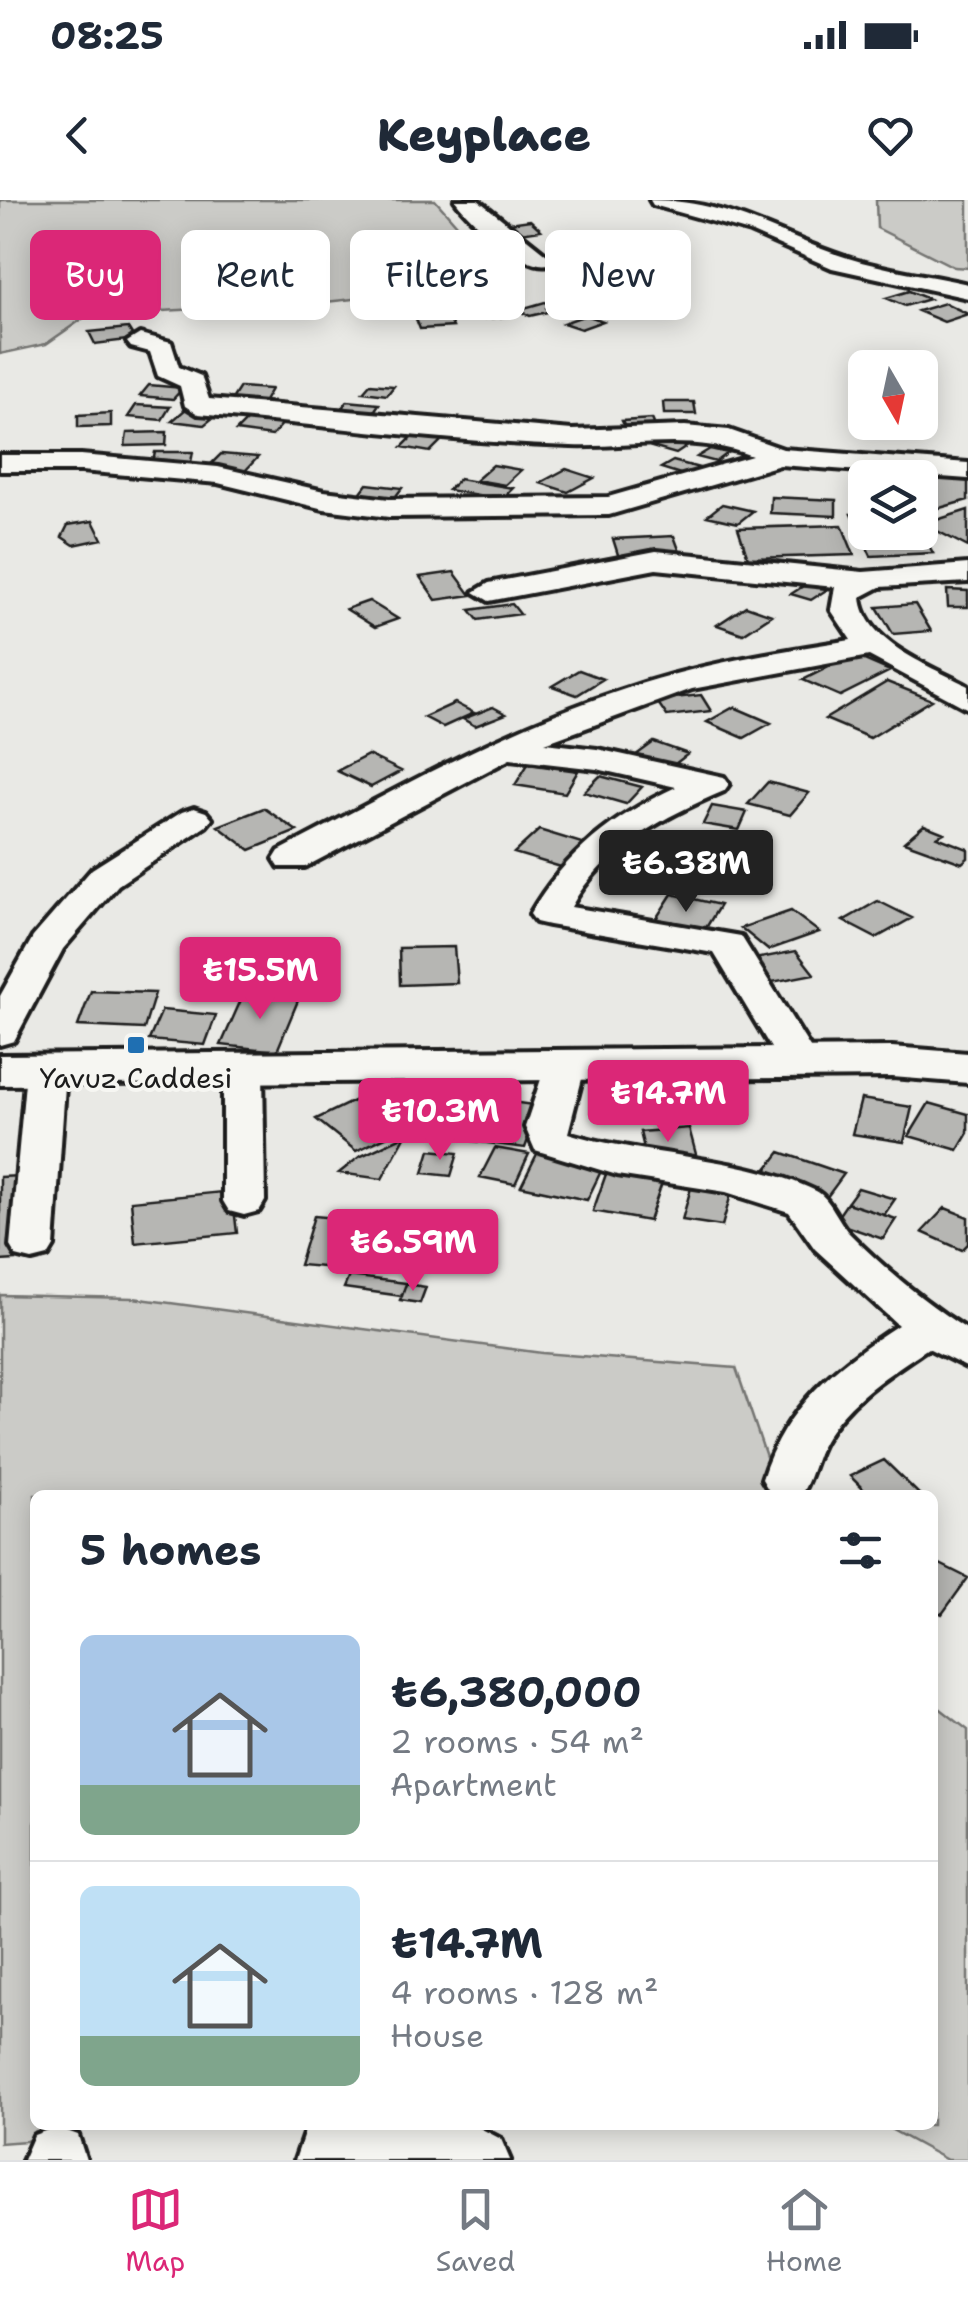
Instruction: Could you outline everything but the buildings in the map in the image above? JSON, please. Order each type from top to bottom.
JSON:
[{"type":"main road","points":[[23,1070],[892,1062],[968,1068]]},
{"type":"street","points":[[466,200],[476,214],[540,258]]},
{"type":"street","points":[[661,200],[758,226],[840,263],[968,290]]},
{"type":"street","points":[[140,342],[162,347],[167,371],[192,382],[198,406],[572,438],[685,434],[730,438],[779,457],[968,471]]},
{"type":"street","points":[[0,463],[81,463],[218,475],[324,500],[390,508],[609,506],[779,457]]},
{"type":"street","points":[[490,592],[656,560],[821,573],[863,581],[909,574],[968,573]]},
{"type":"street","points":[[863,581],[846,593],[844,610],[852,626],[876,645],[968,699]]},
{"type":"street","points":[[292,859],[510,749],[676,682],[876,645]]},
{"type":"street","points":[[510,749],[598,759],[712,784],[656,806],[604,847],[562,884],[549,914],[728,944],[800,1064]]},
{"type":"street","points":[[0,1033],[46,945],[104,878],[194,819]]},
{"type":"street","points":[[565,1067],[546,1127],[550,1142],[618,1162],[731,1180],[804,1202],[830,1239],[928,1326],[968,1352]]},
{"type":"street","points":[[23,1070],[32,1246]]},
{"type":"street","points":[[244,1070],[244,1201]]},
{"type":"street","points":[[786,1479],[792,1449],[822,1407],[852,1378],[928,1326]]},
{"type":"street","points":[[326,2160],[331,2142],[364,2130]]},
{"type":"street","points":[[409,2130],[440,2140],[478,2160]]},
{"type":"shaded area","points":[[0,200],[435,200],[461,230],[350,230],[350,299],[330,301],[330,230],[181,230],[181,310],[161,311],[161,230],[30,230],[30,320],[81,320],[46,344],[0,354]]},
{"type":"shaded area","points":[[876,200],[968,200],[968,268],[954,267],[877,228]]},
{"type":"shaded area","points":[[0,1295],[133,1298],[542,1353],[736,1368],[777,1490],[30,1490],[30,2130],[47,2130],[26,2141],[0,2143]]},
{"type":"shaded area","points":[[938,1707],[968,1730],[968,2160],[947,2160],[892,2130],[938,2130]]},
{"type":"place","name":"Yavuz Caddesi","points":[[136,1045]]}]
